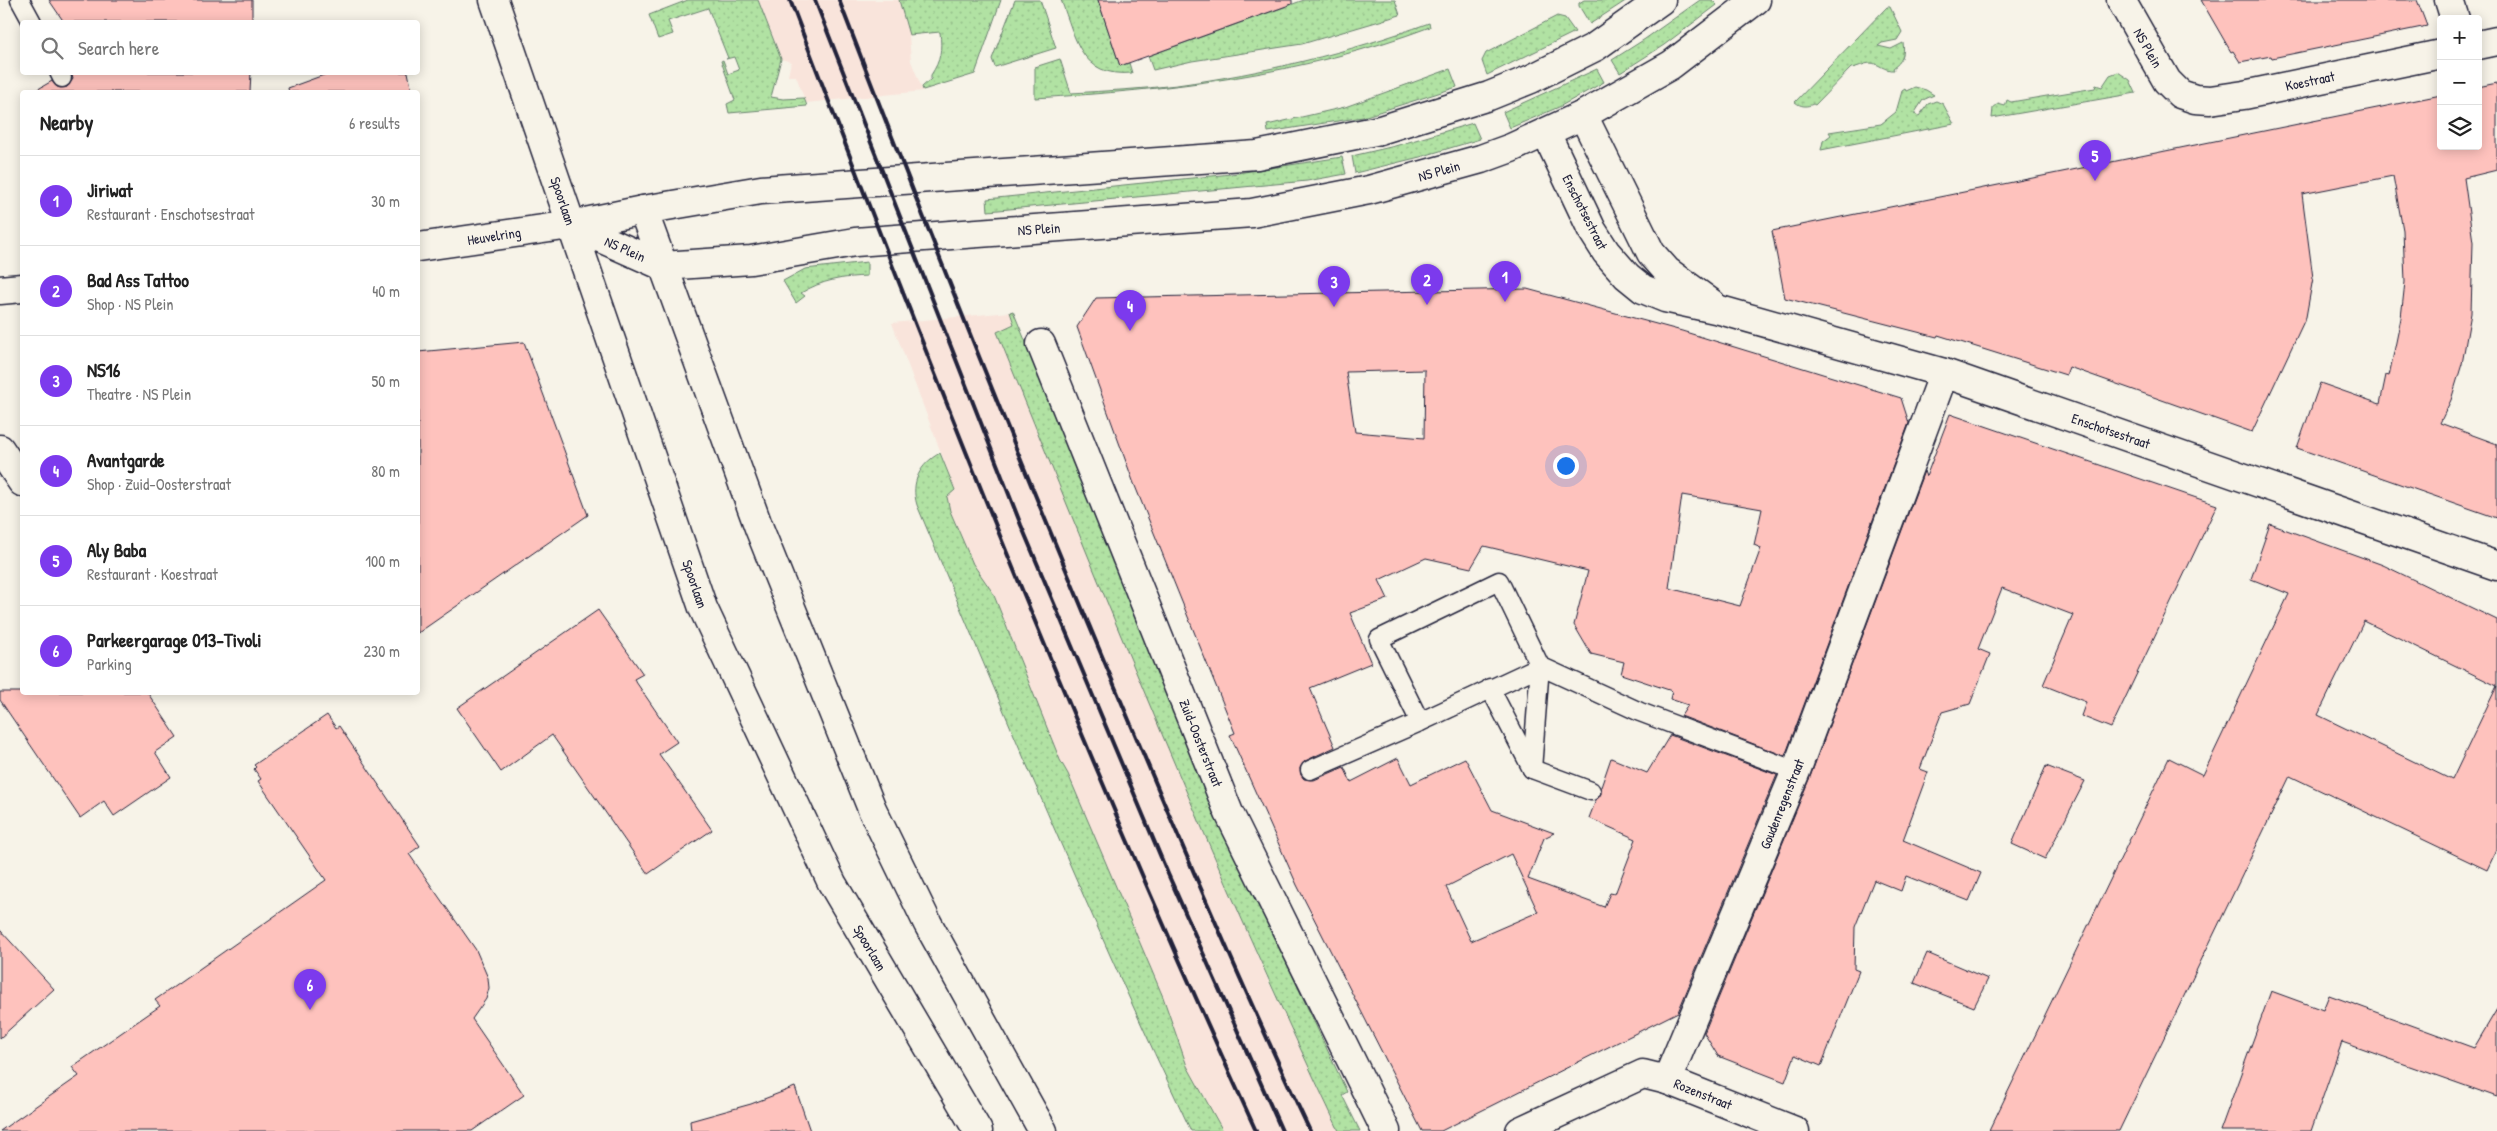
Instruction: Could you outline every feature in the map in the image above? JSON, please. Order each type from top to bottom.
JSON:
[{"type":"street","name":"Spoorlaan","points":[[494,0],[703,608],[832,883],[978,1131]]},
{"type":"street","name":"NS Plein","points":[[571,225],[643,210],[761,190],[1257,155],[1380,130],[1489,96],[1531,80],[1595,47],[1661,0]]},
{"type":"street","name":"NS Plein","points":[[571,225],[663,266],[751,260],[855,242],[1252,213],[1369,190],[1481,160],[1546,133],[1583,115],[1671,65],[1756,0]]},
{"type":"street","name":"NS Plein","points":[[2121,0],[2167,81],[2180,94]]},
{"type":"street","points":[[2449,0],[2454,15]]},
{"type":"street","points":[[2482,44],[2497,41]]},
{"type":"street","name":"Koestraat","points":[[2180,94],[2195,99],[2210,100],[2244,95],[2437,55]]},
{"type":"street","name":"Enschotsestraat","points":[[1583,115],[1651,253],[1682,284],[1720,310]]},
{"type":"street","name":"Enschotsestraat","points":[[1546,133],[1592,230],[1615,264],[1643,289],[1665,298],[1720,310],[1944,373],[2497,566]]},
{"type":"street","points":[[643,210],[760,528],[872,809],[932,933],[1043,1131]]},
{"type":"street","name":"Heuvelring","points":[[420,248],[571,225]]},
{"type":"street","points":[[0,290],[20,288]]},
{"type":"street","name":"Zuid-Oosterstraat","points":[[1041,344],[1229,813],[1386,1131]]},
{"type":"street","name":"Goudenregenstraat","points":[[1667,1080],[1796,771],[1944,373]]},
{"type":"street","points":[[0,449],[20,479]]},
{"type":"street","points":[[1520,1131],[1643,1074],[1667,1080]]},
{"type":"street","name":"Rozenstraat","points":[[1667,1080],[1795,1131]]},
{"type":"lane","points":[[20,0],[31,20]]},
{"type":"lane","points":[[1420,722],[1379,639],[1499,581],[1540,666],[1532,769]]},
{"type":"lane","points":[[1310,770],[1420,722],[1540,666],[1640,712],[1796,771]]},
{"type":"lane","points":[[1490,688],[1532,769],[1591,791]]},
{"type":"shaded area","points":[[758,0],[899,0],[909,35],[911,61],[923,91],[806,103],[796,76],[788,76],[791,62],[781,59]]},
{"type":"shaded area","points":[[1010,312],[1014,324],[997,332],[1188,796],[1269,982],[1339,1131],[1223,1131],[1187,1066],[1163,997],[1068,774],[1060,760],[993,593],[973,564],[950,511],[947,497],[955,490],[892,323]]},
{"type":"green space","points":[[688,0],[758,0],[781,59],[771,97],[783,99],[804,98],[807,106],[729,113],[727,104],[735,100],[721,61],[723,60],[728,74],[739,70],[734,57],[726,59],[728,58],[708,8],[668,21],[673,34],[658,39],[649,15]]},
{"type":"green space","points":[[899,0],[1001,0],[975,74],[923,90],[922,87],[931,79],[931,75],[939,60],[941,50],[940,32],[909,35]]},
{"type":"green space","points":[[1015,0],[1040,0],[1056,48],[995,67],[992,59]]},
{"type":"green space","points":[[1061,0],[1098,0],[1120,66],[1129,63],[1132,73],[1115,73],[1101,69],[1091,62],[1076,41]]},
{"type":"green space","points":[[1304,0],[1395,0],[1400,15],[1302,44],[1192,61],[1153,70],[1148,56]]},
{"type":"green space","points":[[1584,0],[1627,0],[1590,24],[1579,6],[1579,3]]},
{"type":"green space","points":[[1700,0],[1712,0],[1717,5],[1664,45],[1620,73],[1612,60]]},
{"type":"green space","points":[[1887,7],[1890,7],[1902,32],[1897,40],[1882,43],[1878,46],[1891,49],[1903,43],[1904,51],[1902,57],[1893,68],[1894,70],[1870,63],[1851,68],[1815,105],[1804,106],[1795,102]]},
{"type":"green space","points":[[1557,16],[1565,18],[1575,32],[1487,75],[1482,61],[1486,53]]},
{"type":"green space","points":[[1429,23],[1430,27],[1382,44],[1334,57],[1236,78],[1186,85],[1086,95],[1035,98],[1035,67],[1060,59],[1071,93],[1177,85],[1305,61],[1367,44]]},
{"type":"green space","points":[[1450,69],[1457,87],[1363,117],[1268,132],[1267,125],[1345,107]]},
{"type":"green space","points":[[1597,69],[1604,82],[1559,107],[1510,128],[1503,112]]},
{"type":"green space","points":[[2118,72],[2130,80],[2136,93],[1992,118],[1993,108],[1998,104],[2005,106],[2007,100],[2011,102],[2095,88],[2096,85],[2102,87],[2110,75]]},
{"type":"green space","points":[[1915,87],[1926,90],[1934,95],[1923,100],[1914,114],[1919,116],[1928,104],[1936,101],[1943,104],[1954,124],[1821,150],[1823,141],[1831,135],[1829,132],[1881,124],[1896,112],[1902,91]]},
{"type":"green space","points":[[1473,123],[1480,139],[1420,157],[1355,173],[1352,156],[1395,146]]},
{"type":"green space","points":[[1342,157],[1346,174],[1307,181],[988,211],[987,199],[1231,174]]},
{"type":"green space","points":[[867,262],[867,276],[841,278],[817,285],[801,293],[805,296],[796,303],[783,281],[805,269]]},
{"type":"green space","points":[[1013,311],[1208,784],[1296,983],[1347,1092],[1342,1095],[1360,1131],[1339,1131],[1248,933],[1162,734],[997,332],[1014,324],[1010,312]]},
{"type":"green space","points":[[940,453],[955,490],[947,497],[950,511],[973,564],[993,593],[1060,760],[1068,774],[1163,997],[1187,1066],[1223,1131],[1191,1131],[1084,898],[917,505],[915,489],[918,474],[933,457]]},
{"type":"building","points":[[49,0],[252,0],[252,20],[63,20]]},
{"type":"building","points":[[1098,0],[1292,0],[1292,4],[1120,66]]},
{"type":"building","points":[[2201,0],[2417,0],[2427,26],[2272,58],[2271,56],[2240,62],[2233,51],[2231,52]]},
{"type":"building","points":[[72,75],[251,75],[250,90],[36,90],[52,81],[57,87],[67,87],[73,79]]},
{"type":"building","points":[[324,75],[409,75],[412,90],[288,90],[288,88]]},
{"type":"building","points":[[2497,83],[2497,170],[2464,178],[2473,242],[2471,313],[2462,364],[2451,400],[2440,423],[2497,444],[2497,518],[2297,448],[2320,383],[2380,404],[2386,375],[2389,376],[2401,318],[2405,282],[2403,230],[2393,176],[2302,194],[2313,278],[2306,317],[2252,432],[2069,367],[2066,375],[1938,335],[1937,337],[1785,298],[1772,231],[2437,96],[2437,150],[2482,150],[2482,86]]},
{"type":"building","points":[[1527,289],[1682,331],[1901,398],[1909,423],[1785,756],[1681,716],[1688,705],[1670,699],[1672,691],[1621,674],[1624,662],[1591,654],[1574,625],[1588,571],[1484,546],[1471,568],[1426,558],[1379,580],[1388,599],[1350,613],[1371,663],[1310,688],[1335,747],[1305,761],[1300,768],[1304,779],[1314,780],[1344,767],[1351,782],[1398,758],[1411,784],[1465,758],[1492,810],[1554,833],[1544,838],[1528,879],[1604,907],[1610,893],[1615,894],[1636,839],[1589,818],[1596,800],[1601,794],[1601,787],[1611,758],[1647,773],[1670,735],[1777,775],[1678,1012],[1441,1131],[1422,1131],[1297,885],[1230,735],[1235,733],[1133,481],[1077,327],[1096,298]],"holes":[[[1425,370],[1424,438],[1355,432],[1346,372]],[[1682,495],[1762,509],[1754,545],[1761,548],[1740,606],[1669,588]],[[1511,854],[1538,912],[1471,941],[1446,887]]]},
{"type":"building","points":[[524,342],[588,515],[420,632],[420,352]]},
{"type":"building","points":[[1950,414],[2217,505],[2111,728],[2081,716],[2086,702],[2043,685],[2073,615],[2002,588],[1978,649],[1990,654],[1970,704],[1942,712],[1920,769],[1928,772],[1903,840],[1981,873],[1969,901],[1906,876],[1901,891],[1874,880],[1855,927],[1854,969],[1859,971],[1821,1066],[1795,1055],[1785,1082],[1718,1056],[1704,1033],[1810,777],[1924,471],[1926,477]]},
{"type":"building","points":[[2270,524],[2383,565],[2497,620],[2497,686],[2497,849],[2487,870],[2290,776],[2119,1131],[1989,1131],[2169,758],[2203,775],[2289,594],[2251,579]],"holes":[[[2364,621],[2497,686],[2452,780],[2318,715]]]},
{"type":"building","points":[[598,610],[643,674],[634,679],[677,742],[659,754],[712,830],[648,874],[552,735],[501,772],[457,708]]},
{"type":"building","points":[[0,692],[20,692],[20,695],[149,695],[177,737],[155,752],[171,777],[114,816],[104,801],[80,818],[0,700]]},
{"type":"building","points":[[327,715],[336,728],[339,726],[420,846],[409,854],[476,950],[488,978],[489,988],[486,999],[472,1019],[524,1095],[472,1131],[0,1131],[79,1076],[72,1067],[160,1006],[155,1000],[326,880],[258,781],[261,779],[254,769],[256,767],[254,765]]},
{"type":"building","points":[[2046,766],[2085,781],[2045,859],[2012,844]]},
{"type":"building","points":[[0,930],[54,989],[0,1038]]},
{"type":"building","points":[[1927,953],[1988,979],[1974,1007],[1914,983]]},
{"type":"building","points":[[2271,991],[2323,1010],[2329,995],[2474,1048],[2497,1009],[2497,1097],[2342,1042],[2311,1131],[2220,1131]]},
{"type":"building","points":[[795,1087],[810,1131],[691,1131],[690,1121],[751,1104]]},
{"type":"railway","points":[[790,0],[956,427],[1072,711],[1193,992],[1256,1131]]},
{"type":"railway","points":[[815,0],[1021,525],[1168,874],[1282,1131]]},
{"type":"railway","points":[[839,0],[981,362],[1091,631],[1217,927],[1310,1131]]},
{"type":"place","name":"Aly Baba","points":[[2095,181]]},
{"type":"place","name":"Jiriwat","points":[[1505,302]]},
{"type":"place","name":"Bad Ass Tattoo","points":[[1427,305]]},
{"type":"place","name":"NS16","points":[[1334,307]]},
{"type":"place","name":"Avantgarde","points":[[1130,331]]},
{"type":"place","name":"Parkeergarage 013-Tivoli","points":[[310,1010]]}]
